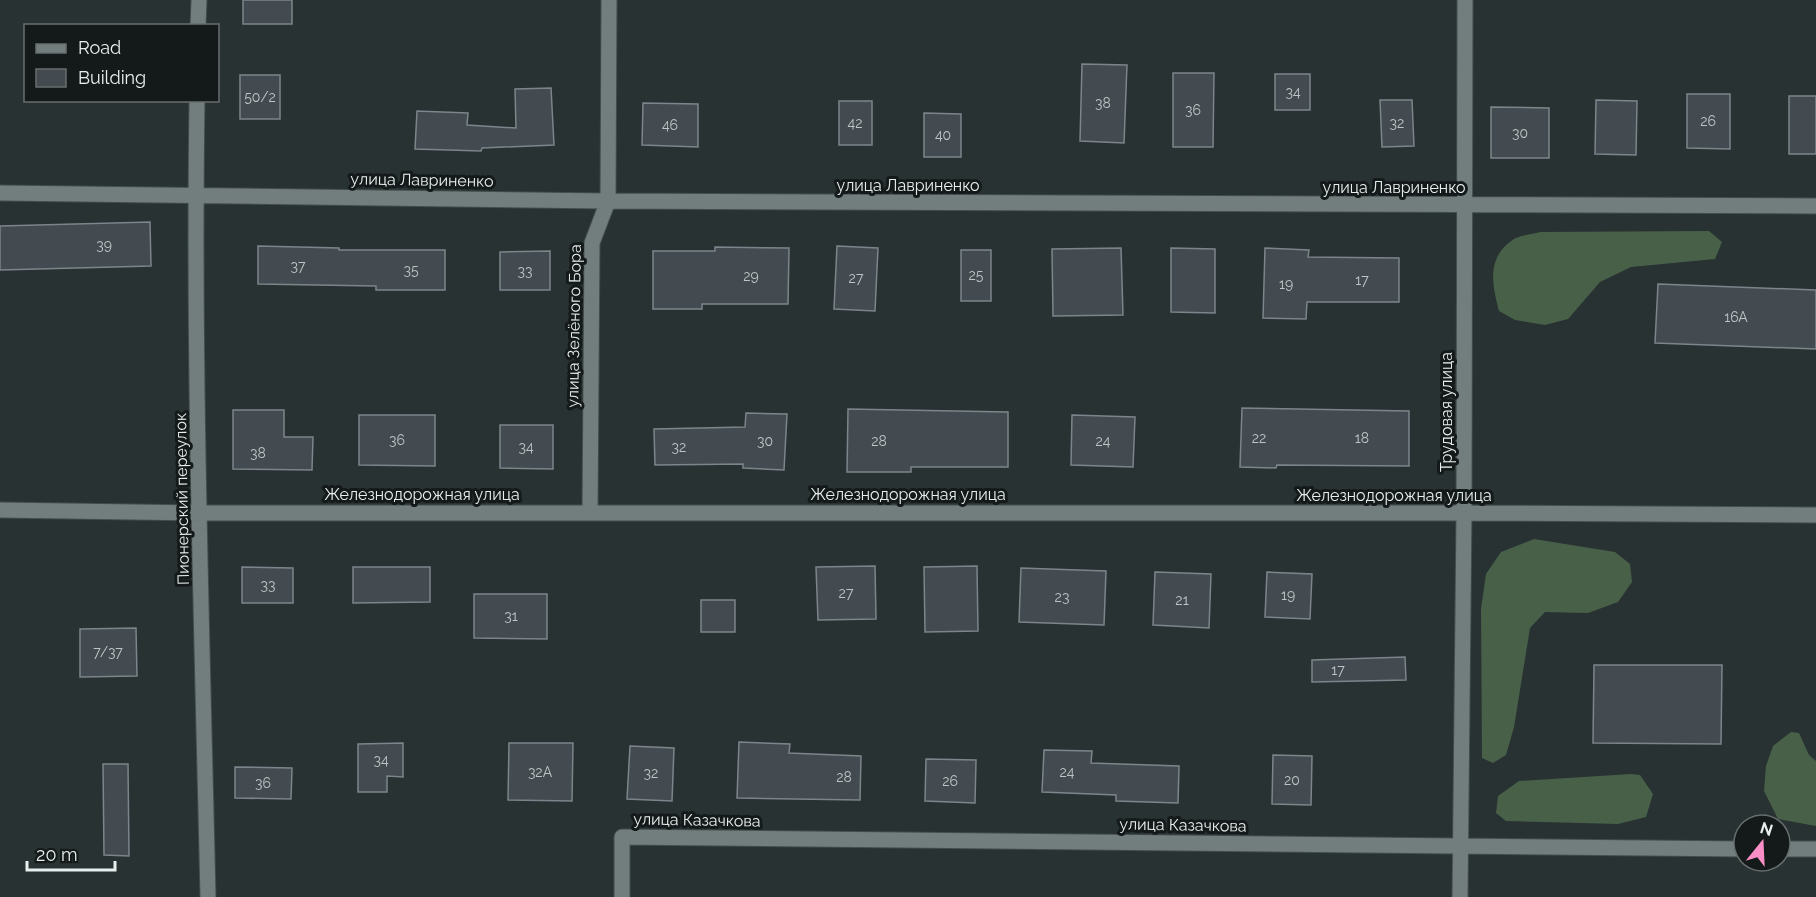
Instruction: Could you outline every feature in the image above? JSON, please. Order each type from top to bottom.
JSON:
[{"type":"street","points":[[198,24],[199,0]]},
{"type":"street","name":"улица Зелёного Бора","points":[[590,512],[592,243],[608,201],[609,0]]},
{"type":"street","name":"Трудовая улица","points":[[1460,897],[1464,513],[1465,0]]},
{"type":"street","name":"Пионерский переулок","points":[[197,102],[195,195],[208,897]]},
{"type":"street","name":"улица Лавриненко","points":[[0,193],[608,201],[1816,206]]},
{"type":"street","name":"Железнодорожная улица","points":[[0,510],[200,513],[1816,515]]},
{"type":"street","name":"улица Казачкова","points":[[622,897],[622,837],[1732,849]]},
{"type":"street","points":[[1792,849],[1816,849]]},
{"type":"green space","points":[[1709,231],[1722,242],[1715,259],[1631,267],[1600,282],[1568,319],[1545,325],[1515,320],[1499,311],[1494,291],[1493,272],[1499,254],[1514,239],[1541,232]]},
{"type":"green space","points":[[1534,539],[1615,552],[1630,564],[1632,582],[1618,602],[1588,613],[1545,612],[1530,628],[1514,727],[1506,755],[1493,763],[1482,758],[1481,609],[1486,574],[1501,552]]},
{"type":"green space","points":[[1791,732],[1799,733],[1809,755],[1816,761],[1816,826],[1792,822],[1792,813],[1775,813],[1764,791],[1766,766],[1773,746]]},
{"type":"green space","points":[[1640,775],[1653,794],[1646,817],[1618,824],[1506,821],[1496,813],[1498,796],[1519,781]]},
{"type":"building","points":[[243,0],[292,0],[292,24],[243,24]]},
{"type":"building","points":[[1082,64],[1127,65],[1124,143],[1080,141]]},
{"type":"building","points":[[1173,73],[1214,73],[1213,147],[1173,147]]},
{"type":"building","points":[[1275,74],[1310,74],[1310,110],[1275,110]]},
{"type":"building","points":[[240,75],[280,75],[280,119],[240,119]]},
{"type":"building","points":[[551,88],[554,145],[482,148],[481,151],[415,149],[417,111],[468,113],[467,125],[516,128],[515,89]]},
{"type":"building","points":[[1687,94],[1730,94],[1730,149],[1687,148]]},
{"type":"building","points":[[1789,96],[1816,96],[1816,154],[1789,154]]},
{"type":"building","points":[[1380,100],[1412,100],[1414,146],[1382,147]]},
{"type":"building","points":[[1596,100],[1637,101],[1636,155],[1595,154]]},
{"type":"building","points":[[839,101],[872,101],[872,145],[839,145]]},
{"type":"building","points":[[643,103],[698,104],[698,147],[642,145]]},
{"type":"building","points":[[1491,107],[1549,108],[1549,158],[1491,158]]},
{"type":"building","points":[[924,113],[961,114],[961,157],[924,157]]},
{"type":"building","points":[[150,222],[151,266],[0,270],[0,226]]},
{"type":"building","points":[[258,246],[339,248],[339,250],[445,250],[445,290],[376,290],[376,286],[258,284]]},
{"type":"building","points":[[837,246],[878,248],[875,311],[834,309]]},
{"type":"building","points":[[715,247],[789,248],[788,304],[702,304],[702,309],[653,309],[653,251],[715,251]]},
{"type":"building","points":[[1121,248],[1123,315],[1053,316],[1052,249]]},
{"type":"building","points":[[1171,248],[1215,249],[1215,313],[1171,312]]},
{"type":"building","points":[[1265,248],[1309,250],[1308,257],[1399,258],[1399,302],[1307,302],[1306,319],[1263,318]]},
{"type":"building","points":[[961,250],[991,250],[991,301],[961,301]]},
{"type":"building","points":[[550,251],[550,290],[500,290],[500,252]]},
{"type":"building","points":[[1658,284],[1816,290],[1816,349],[1655,343]]},
{"type":"building","points":[[1242,408],[1409,411],[1409,466],[1240,467]]},
{"type":"building","points":[[848,409],[1008,412],[1008,467],[911,467],[911,472],[847,472]]},
{"type":"building","points":[[233,410],[284,410],[284,437],[313,437],[312,470],[233,469]]},
{"type":"building","points":[[746,413],[787,414],[784,470],[743,468],[743,464],[655,465],[654,429],[745,427]]},
{"type":"building","points":[[359,415],[435,415],[435,466],[359,465]]},
{"type":"building","points":[[1072,415],[1135,417],[1133,467],[1071,465]]},
{"type":"building","points":[[500,425],[553,425],[553,469],[500,468]]},
{"type":"building","points":[[875,566],[876,619],[818,620],[816,567]]},
{"type":"building","points":[[977,566],[978,631],[925,632],[924,567]]},
{"type":"building","points":[[242,567],[293,568],[293,603],[242,603]]},
{"type":"building","points":[[353,567],[430,567],[430,602],[353,603]]},
{"type":"building","points":[[1021,568],[1106,571],[1104,625],[1019,622]]},
{"type":"building","points":[[1155,572],[1211,574],[1209,628],[1153,625]]},
{"type":"building","points":[[1267,572],[1312,574],[1310,619],[1265,617]]},
{"type":"building","points":[[474,594],[547,594],[547,639],[474,638]]},
{"type":"building","points":[[701,600],[735,600],[735,632],[701,632]]},
{"type":"building","points":[[136,628],[137,676],[80,677],[80,629]]},
{"type":"building","points":[[1405,657],[1406,680],[1312,682],[1312,660]]},
{"type":"building","points":[[1594,665],[1722,665],[1721,744],[1593,743]]},
{"type":"building","points":[[739,742],[790,744],[789,753],[861,756],[860,800],[737,798]]},
{"type":"building","points":[[403,743],[403,777],[387,776],[387,792],[358,792],[358,744]]},
{"type":"building","points":[[509,743],[573,743],[572,801],[508,800]]},
{"type":"building","points":[[630,746],[674,748],[672,801],[627,799]]},
{"type":"building","points":[[1044,750],[1092,751],[1091,763],[1179,766],[1178,803],[1116,801],[1116,795],[1042,792]]},
{"type":"building","points":[[1273,755],[1312,756],[1311,805],[1272,804]]},
{"type":"building","points":[[926,759],[976,760],[975,803],[925,801]]},
{"type":"building","points":[[103,764],[128,764],[129,856],[104,855]]},
{"type":"building","points":[[235,767],[292,768],[291,799],[235,798]]}]
